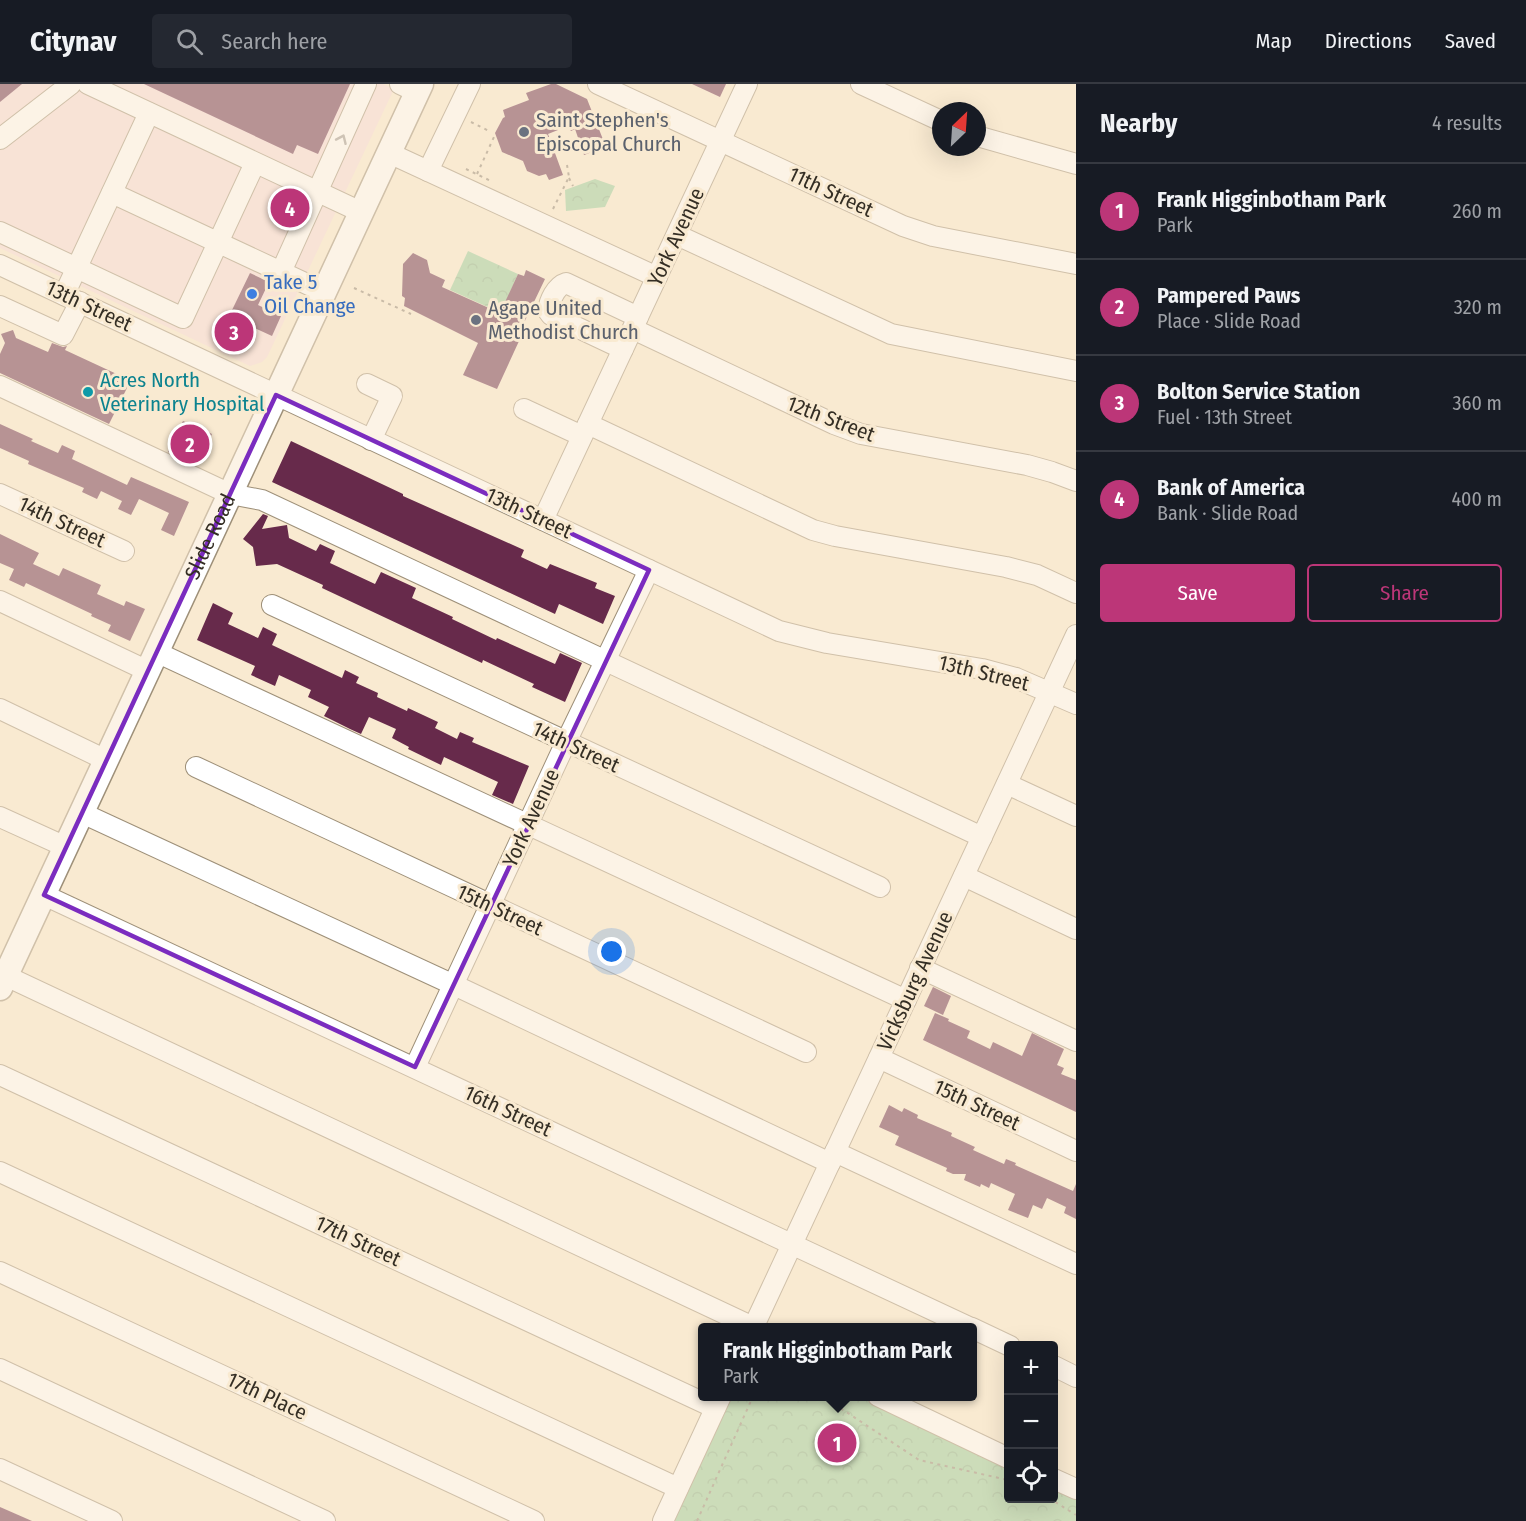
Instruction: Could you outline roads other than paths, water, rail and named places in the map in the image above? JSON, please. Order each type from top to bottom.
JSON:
[{"type":"main road","name":"Slide Road","points":[[3,982],[389,153],[413,87]]},
{"type":"street","points":[[0,140],[71,84]]},
{"type":"street","points":[[88,84],[361,212]]},
{"type":"street","points":[[281,272],[366,84]]},
{"type":"street","points":[[428,171],[470,84]]},
{"type":"street","name":"11th Street","points":[[598,84],[903,226],[933,236],[1076,264]]},
{"type":"street","name":"York Avenue","points":[[543,520],[747,84]]},
{"type":"street","points":[[861,84],[932,117]]},
{"type":"street","points":[[0,306],[63,335],[76,268],[149,113]]},
{"type":"street","points":[[986,139],[1076,164]]},
{"type":"street","points":[[389,153],[657,277]]},
{"type":"street","points":[[170,344],[255,163]]},
{"type":"street","points":[[112,193],[324,292]]},
{"type":"street","points":[[0,232],[183,318]]},
{"type":"street","points":[[676,235],[891,334],[1076,371]]},
{"type":"street","name":"13th Street","points":[[0,265],[779,631],[827,643],[982,669],[1016,678],[1076,704]]},
{"type":"street","name":"12th Street","points":[[623,349],[551,315],[548,307],[558,286],[566,283],[762,391],[834,424],[861,434],[1027,465],[1076,481]]},
{"type":"street","points":[[367,384],[397,398],[371,440]]},
{"type":"street","points":[[0,386],[230,494],[262,500],[982,837]]},
{"type":"street","points":[[524,409],[585,430],[813,530],[1016,569],[1037,575],[1076,593]]},
{"type":"street","name":"14th Street","points":[[0,494],[124,551]]},
{"type":"street","name":"York Avenue","points":[[416,1067],[566,742],[649,570]]},
{"type":"street","points":[[0,601],[152,662],[528,826],[906,1000]]},
{"type":"street","name":"14th Street","points":[[272,605],[880,887]]},
{"type":"street","name":"Vicksburg Avenue","points":[[755,1323],[1076,635]]},
{"type":"street","points":[[0,709],[106,760]]},
{"type":"street","name":"15th Street","points":[[196,767],[806,1052]]},
{"type":"street","points":[[1007,784],[1076,816]]},
{"type":"street","points":[[82,813],[832,1157],[1076,1264]]},
{"type":"street","points":[[0,817],[66,847]]},
{"type":"street","points":[[963,876],[1076,929]]},
{"type":"street","name":"16th Street","points":[[44,895],[961,1323]]},
{"type":"street","points":[[920,968],[1076,1041]]},
{"type":"street","points":[[3,982],[744,1323]]},
{"type":"street","name":"15th Street","points":[[879,1058],[1076,1151]]},
{"type":"street","name":"17th Street","points":[[0,1075],[698,1393]]},
{"type":"street","points":[[0,1172],[678,1488]]},
{"type":"street","name":"17th Place","points":[[0,1272],[534,1521]]},
{"type":"street","name":"16th Street","points":[[977,1330],[1004,1343]]},
{"type":"street","points":[[1058,1368],[1076,1377]]},
{"type":"street","points":[[0,1369],[325,1521]]},
{"type":"street","points":[[888,1401],[1004,1456]]},
{"type":"street","points":[[663,1521],[718,1402]]},
{"type":"street","points":[[0,1469],[112,1521]]},
{"type":"street","points":[[1058,1481],[1076,1489]]},
{"type":"place","name":"Saint Stephen's Episcopal Church","points":[[524,132]]},
{"type":"place","name":"Bank of America","points":[[290,208]]},
{"type":"place","name":"Take 5 Oil Change","points":[[252,294]]},
{"type":"place","name":"Agape United Methodist Church","points":[[476,320]]},
{"type":"place","name":"Bolton Service Station","points":[[234,332]]},
{"type":"place","name":"Acres North Veterinary Hospital","points":[[88,392]]},
{"type":"place","name":"Pampered Paws","points":[[190,444]]},
{"type":"place","name":"Frank Higginbotham Park","points":[[837,1443]]}]
